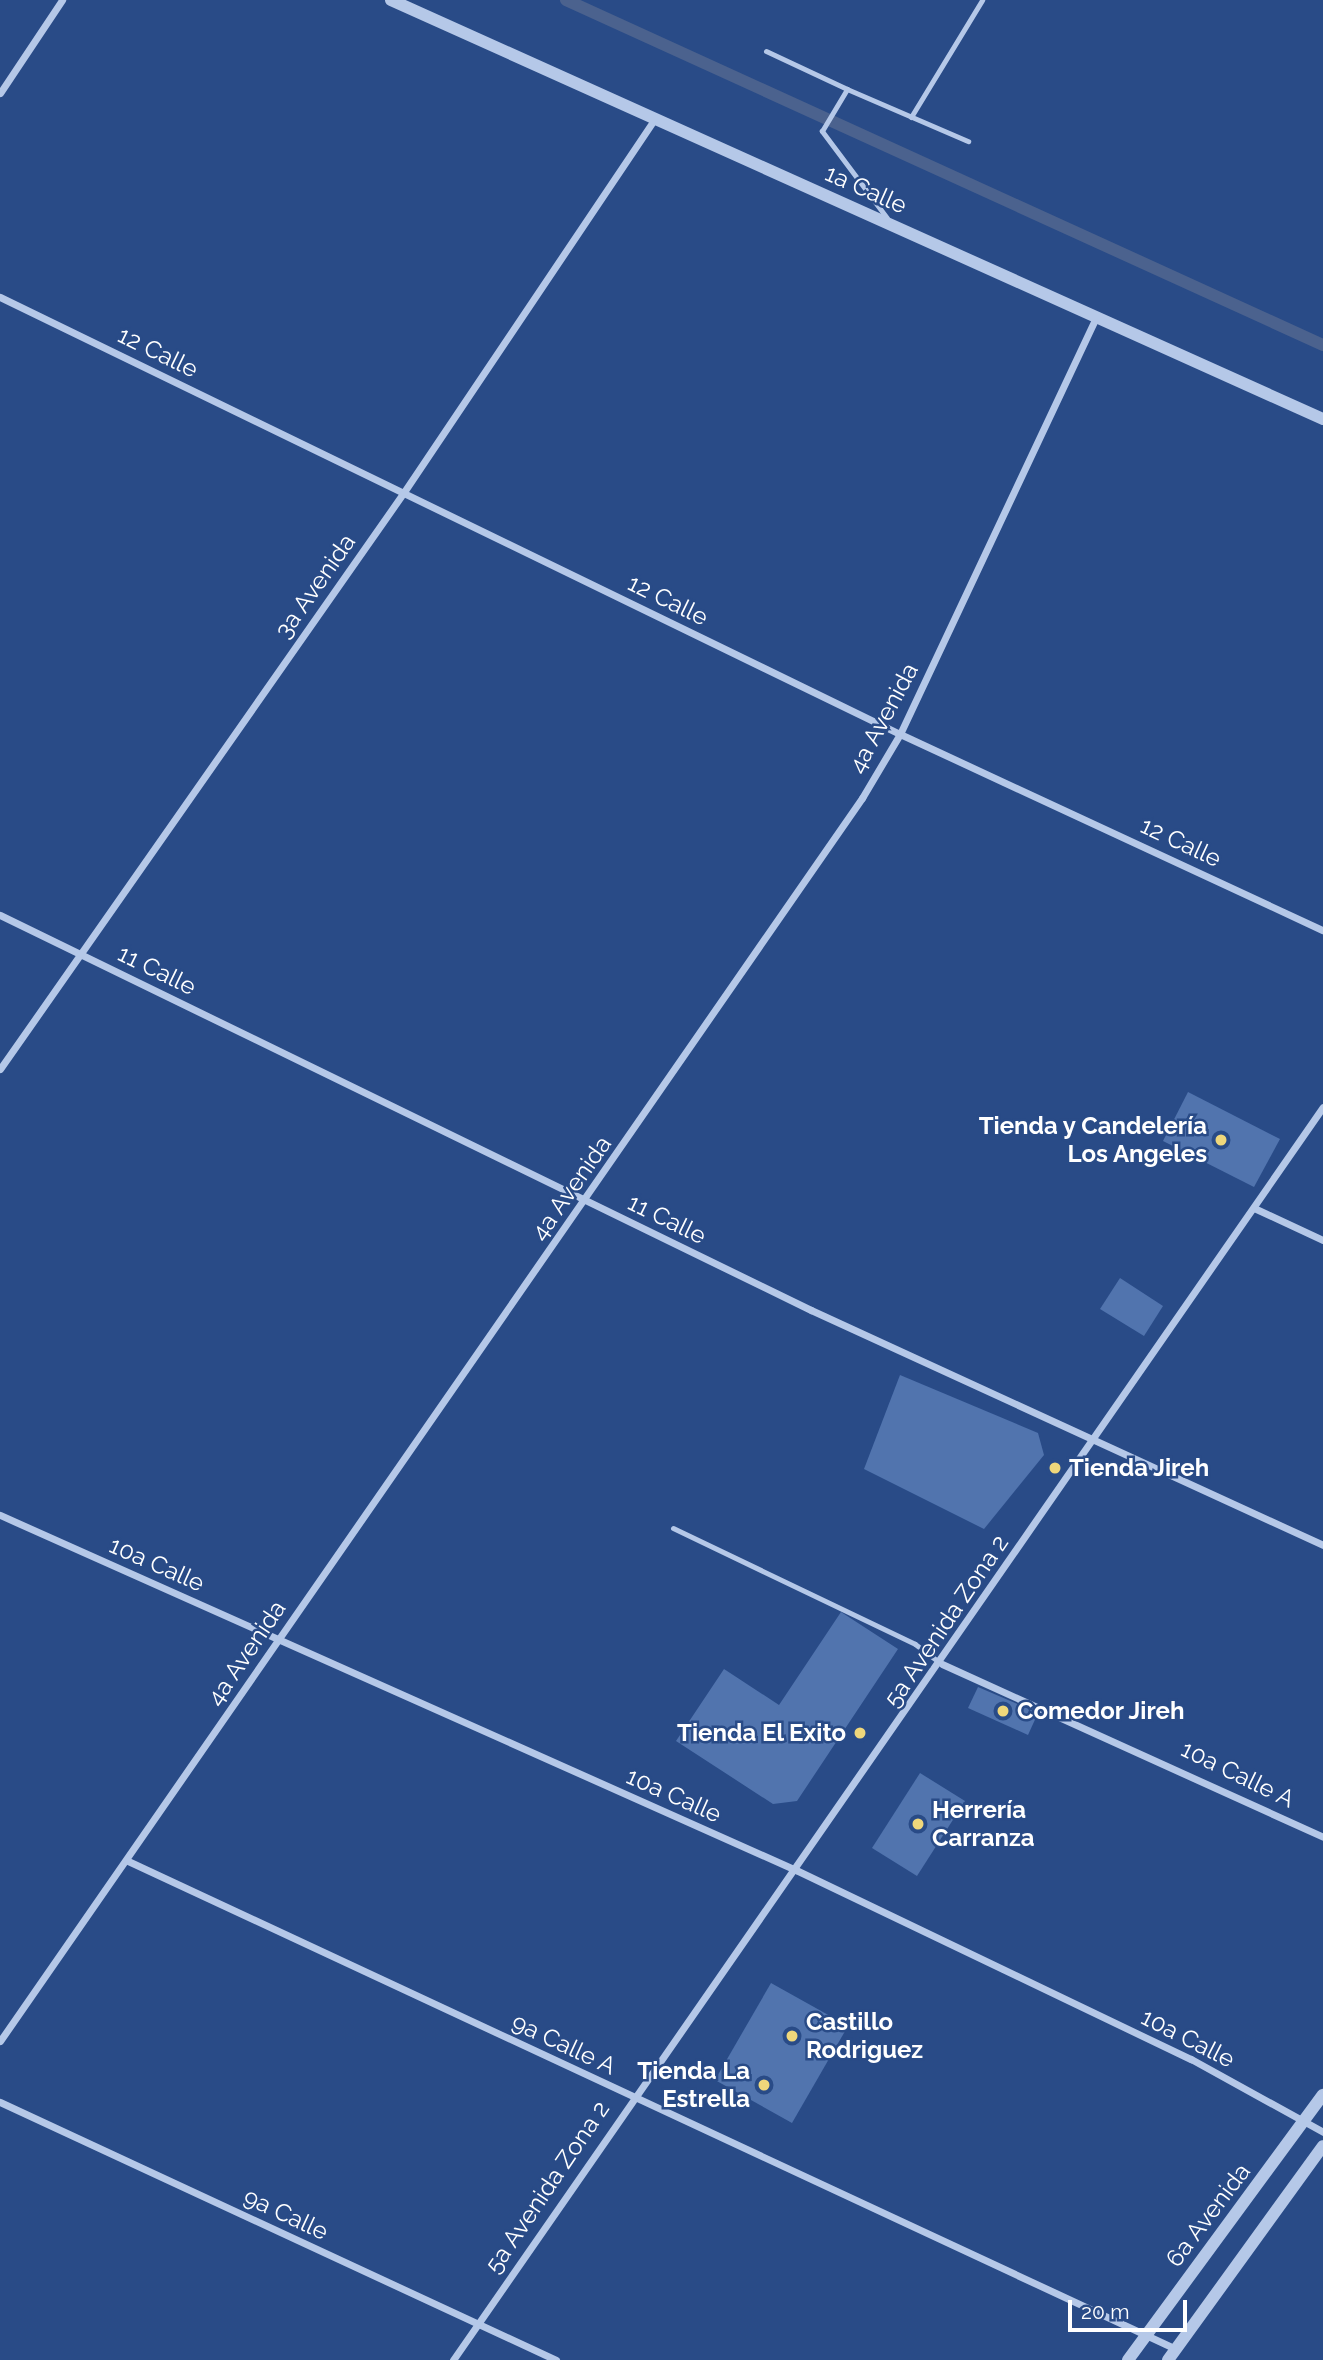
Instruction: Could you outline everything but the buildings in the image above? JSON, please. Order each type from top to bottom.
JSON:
[{"type":"street","points":[[0,93],[62,0]]},
{"type":"street","name":"1a Calle","points":[[391,0],[654,120],[1098,313],[1323,419]]},
{"type":"street","name":"3a Avenida","points":[[0,1069],[404,492],[654,120]]},
{"type":"street","name":"12 Calle","points":[[0,297],[900,734],[1323,930]]},
{"type":"street","name":"4a Avenida","points":[[0,2041],[128,1861],[278,1640],[819,864],[900,734],[1098,313]]},
{"type":"street","name":"11 Calle","points":[[0,915],[586,1201],[1323,1545]]},
{"type":"street","name":"5a Avenida Zona 2","points":[[453,2360],[631,2097],[942,1664],[1093,1437],[1323,1107]]},
{"type":"street","points":[[1254,1208],[1323,1240]]},
{"type":"street","name":"10a Calle","points":[[0,1515],[796,1870],[1191,2059],[1323,2132]]},
{"type":"street","name":"10a Calle A","points":[[942,1664],[1323,1837]]},
{"type":"street","name":"9a Calle A","points":[[128,1861],[1176,2349]]},
{"type":"street","name":"6a Avenida","points":[[1128,2360],[1323,2095]]},
{"type":"street","name":"9a Calle","points":[[0,2102],[556,2360]]},
{"type":"street","points":[[1168,2360],[1323,2146]]},
{"type":"lane","points":[[911,117],[982,0]]},
{"type":"lane","points":[[766,51],[968,141]]},
{"type":"lane","points":[[847,89],[836,102],[822,131],[890,222]]},
{"type":"lane","points":[[673,1528],[915,1644],[942,1664]]},
{"type":"waterway","points":[[566,0],[1323,345]]},
{"type":"place","name":"Tienda y Candelería Los Angeles","points":[[1221,1140]]},
{"type":"place","name":"Tienda Jireh","points":[[1055,1468]]},
{"type":"place","name":"Comedor Jireh","points":[[1003,1711]]},
{"type":"place","name":"Tienda El Exito","points":[[860,1733]]},
{"type":"place","name":"Herrería Carranza","points":[[918,1824]]},
{"type":"place","name":"Castillo Rodriguez","points":[[792,2036]]},
{"type":"place","name":"Tienda La Estrella","points":[[764,2085]]}]
